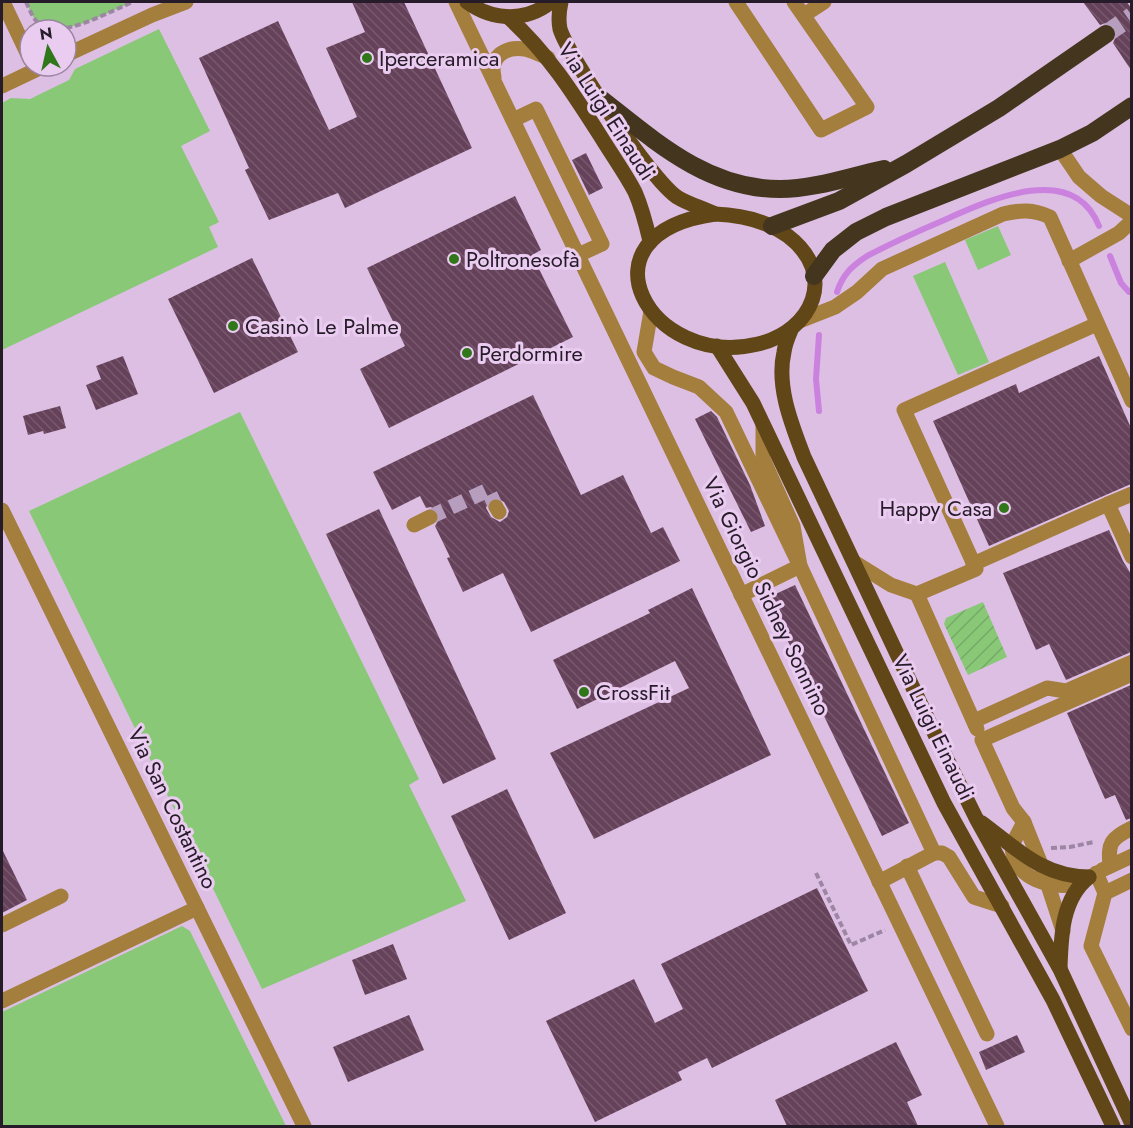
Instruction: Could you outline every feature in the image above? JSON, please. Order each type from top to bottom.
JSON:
[{"type":"highway","points":[[772,226],[839,201],[906,164],[999,108],[1106,34]]},
{"type":"highway","points":[[600,98],[687,163],[719,178],[747,186],[782,189],[906,164]]},
{"type":"highway","points":[[814,276],[833,250],[856,232],[1060,149],[1092,133],[1131,106]]},
{"type":"main road","name":"Via Luigi Einaudi","points":[[467,2],[486,13],[508,17],[530,14],[551,2]]},
{"type":"main road","name":"Via Luigi Einaudi","points":[[561,2],[559,11],[561,30],[570,49],[623,132],[654,173],[676,196],[715,214]]},
{"type":"main road","name":"Via Luigi Einaudi","points":[[508,17],[548,57],[582,107],[634,191],[643,213],[650,241],[676,222],[695,216],[715,214],[744,217],[772,226],[789,237],[809,261],[814,276],[814,292],[810,307],[796,325],[783,354],[783,384],[788,413],[804,457],[976,818],[1060,969],[1131,1124]]},
{"type":"main road","points":[[650,241],[642,254],[638,269],[638,284],[643,299],[651,311],[663,323],[680,334],[698,342],[737,347],[776,338],[796,325]]},
{"type":"main road","name":"Via Luigi Einaudi","points":[[717,346],[748,394],[944,803],[1053,1000],[1113,1126]]},
{"type":"main road","points":[[976,818],[1042,867],[1071,877],[1094,875]]},
{"type":"main road","points":[[1060,969],[1063,931],[1070,900],[1094,875]]},
{"type":"street","points":[[3,2],[18,31]]},
{"type":"street","points":[[78,50],[152,15],[186,2]]},
{"type":"street","name":"Via Giorgio Sidney Sonnino","points":[[456,2],[997,1126]]},
{"type":"street","points":[[736,2],[821,130],[867,107],[794,2]]},
{"type":"street","points":[[804,15],[824,2]]},
{"type":"street","name":"Via Giorgio Sidney Sonnino","points":[[496,86],[492,70],[493,60],[497,55],[507,51],[525,49],[548,57]]},
{"type":"street","points":[[2,86],[18,76]]},
{"type":"street","points":[[513,120],[536,109],[602,244],[578,255]]},
{"type":"street","points":[[1060,149],[1079,177],[1131,219],[1119,233],[1069,261]]},
{"type":"street","points":[[796,325],[835,307],[857,292],[882,269],[1003,214],[1021,210],[1037,211],[1050,217],[1131,402]]},
{"type":"street","points":[[651,311],[644,352],[654,368],[673,378],[699,387],[726,412],[934,854]]},
{"type":"street","points":[[975,566],[904,410],[1097,324]]},
{"type":"street","points":[[763,425],[763,459],[793,526],[800,566]]},
{"type":"street","points":[[854,562],[891,585],[917,594],[975,566],[1109,508],[1131,494]]},
{"type":"street","points":[[1109,508],[1131,558]]},
{"type":"street","name":"Via San Costantino","points":[[2,510],[304,1126]]},
{"type":"street","points":[[414,525],[430,517]]},
{"type":"street","points":[[741,595],[800,566]]},
{"type":"street","points":[[917,594],[1013,808],[1024,822],[1049,885],[1063,931]]},
{"type":"street","points":[[974,721],[1047,688],[1066,691],[1131,662]]},
{"type":"street","points":[[982,740],[1131,674]]},
{"type":"street","points":[[1024,822],[1012,845],[1013,856],[1023,871],[1039,882],[1069,886],[1131,856]]},
{"type":"street","points":[[1094,875],[1109,851],[1115,836],[1131,828]]},
{"type":"street","points":[[879,882],[907,866],[934,854],[942,853],[949,857],[974,897],[1002,906]]},
{"type":"street","points":[[907,866],[987,1034]]},
{"type":"street","points":[[1094,875],[1105,893],[1091,946],[1131,1029]]},
{"type":"street","points":[[1105,893],[1131,880]]},
{"type":"street","points":[[2,925],[61,896]]},
{"type":"street","points":[[2,1001],[197,908]]},
{"type":"path","points":[[26,2],[35,20],[42,27],[52,30],[65,29],[133,2]]},
{"type":"path","points":[[1054,848],[1070,847],[1115,836]]},
{"type":"path","points":[[816,873],[851,945],[899,923]]},
{"type":"green space","points":[[26,2],[133,2],[78,24],[78,18],[34,18]]},
{"type":"green space","points":[[159,29],[210,131],[181,146],[219,222],[209,227],[218,247],[2,350],[2,103],[11,98],[30,99],[70,78],[78,78],[78,68]]},
{"type":"green space","points":[[998,226],[1011,255],[978,270],[965,240]]},
{"type":"green space","points":[[945,262],[989,362],[958,375],[913,276]]},
{"type":"green space","points":[[240,412],[419,779],[409,785],[466,901],[262,989],[29,511]]},
{"type":"green space","points":[[983,602],[1007,657],[968,675],[944,624],[946,618]]},
{"type":"green space","points":[[182,926],[190,931],[286,1126],[2,1126],[2,1012]]},
{"type":"building","points":[[352,2],[404,2],[472,148],[345,208],[338,193],[269,220],[245,170],[249,168],[199,58],[278,21],[329,130],[357,117],[326,48],[365,32]]},
{"type":"building","points":[[1083,2],[1127,2],[1131,8],[1131,70],[1113,43],[1117,34],[1115,27],[1106,23],[1100,25]]},
{"type":"building","points":[[586,153],[603,188],[589,195],[572,160]]},
{"type":"building","points":[[515,196],[541,250],[532,255],[573,337],[389,428],[360,369],[405,346],[367,268]]},
{"type":"building","name":"Casinò Le Palme","points":[[252,258],[298,352],[214,393],[168,299]]},
{"type":"building","points":[[123,356],[138,394],[96,410],[86,385],[101,379],[96,366]]},
{"type":"building","points":[[1099,356],[1131,428],[1131,484],[989,546],[933,421],[1016,384],[1019,393]]},
{"type":"building","points":[[533,395],[581,495],[623,475],[651,533],[663,527],[680,561],[531,632],[503,573],[463,592],[435,526],[440,518],[438,512],[431,507],[426,508],[420,496],[392,510],[373,472]],"holes":[[[495,497],[504,502],[509,511],[507,517],[500,522],[491,517],[486,508],[488,502]]]},
{"type":"building","points":[[60,406],[66,428],[44,434],[43,431],[28,435],[23,416]]},
{"type":"building","points":[[711,411],[717,417],[750,485],[765,526],[751,532],[695,419]]},
{"type":"building","points":[[379,509],[496,759],[443,784],[326,534]]},
{"type":"building","points":[[1109,530],[1131,574],[1131,652],[1066,680],[1049,644],[1036,650],[1003,573]]},
{"type":"building","points":[[795,585],[909,823],[882,836],[767,598]]},
{"type":"building","points":[[692,588],[771,755],[594,839],[550,753],[689,688],[675,661],[577,709],[553,660],[650,613],[648,610]]},
{"type":"building","points":[[1131,685],[1131,818],[1126,820],[1115,795],[1105,799],[1067,713]]},
{"type":"building","points":[[507,789],[566,913],[509,940],[451,816]]},
{"type":"building","points":[[2,849],[27,900],[2,913]]},
{"type":"building","points":[[817,888],[868,991],[712,1068],[707,1058],[678,1072],[682,1080],[595,1122],[546,1021],[634,979],[655,1023],[683,1009],[661,964]]},
{"type":"building","points":[[393,944],[407,979],[365,995],[352,960]]},
{"type":"building","points":[[409,1015],[424,1050],[348,1082],[333,1047]]},
{"type":"building","points":[[1017,1035],[1025,1052],[986,1070],[979,1052]]},
{"type":"building","points":[[896,1042],[922,1095],[907,1102],[918,1126],[787,1126],[775,1100]]},
{"type":"waterway","points":[[837,292],[849,271],[867,256],[961,213],[1005,196],[1028,191],[1050,190],[1070,195],[1087,206],[1099,226]]},
{"type":"waterway","points":[[1110,256],[1121,283],[1129,292],[1132,292]]},
{"type":"waterway","points":[[819,335],[816,379],[819,411]]},
{"type":"tunnel","points":[[1106,34],[1132,16]]},
{"type":"tunnel","points":[[430,517],[488,490],[496,507]]},
{"type":"place","name":"Iperceramica","points":[[367,58]]},
{"type":"place","name":"Poltronesofà","points":[[454,259]]},
{"type":"place","name":"Casinò Le Palme","points":[[233,326]]},
{"type":"place","name":"Perdormire","points":[[467,353]]},
{"type":"place","name":"Happy Casa","points":[[1004,508]]},
{"type":"place","name":"CrossFit","points":[[584,692]]}]
